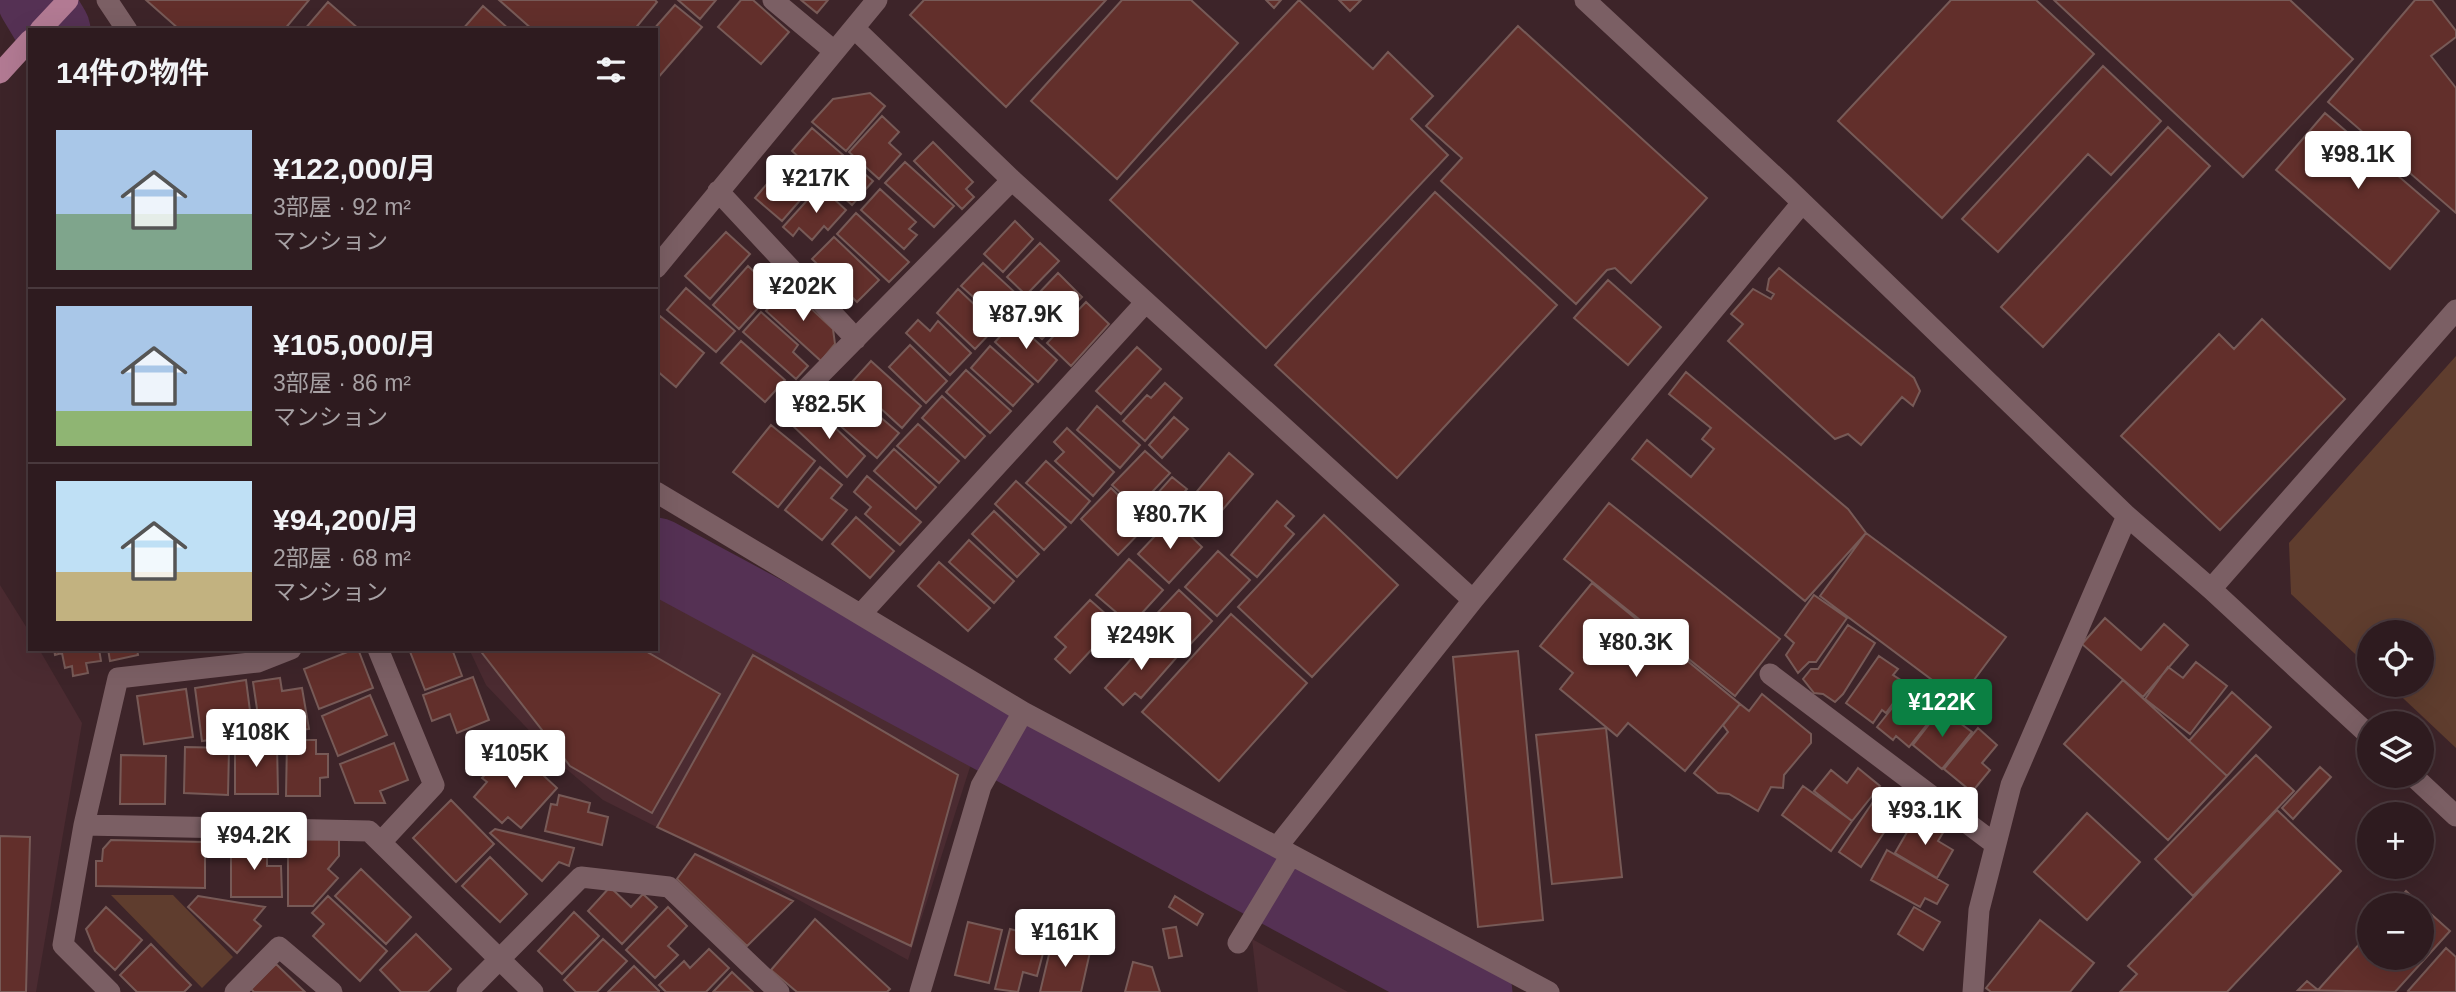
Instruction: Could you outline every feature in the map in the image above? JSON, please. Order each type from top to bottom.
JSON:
[{"type":"main road","points":[[42,28],[68,0]]},
{"type":"main road","points":[[0,72],[28,42]]},
{"type":"street","points":[[107,0],[126,28]]},
{"type":"street","points":[[773,0],[834,51]]},
{"type":"street","points":[[658,266],[877,0]]},
{"type":"street","points":[[1585,0],[1802,203],[2127,516],[2211,589],[2357,724]]},
{"type":"street","points":[[853,28],[1012,180],[1473,600]]},
{"type":"street","points":[[806,389],[1012,180]]},
{"type":"street","points":[[718,191],[856,339]]},
{"type":"street","points":[[1238,943],[1280,873],[1284,851],[1473,600],[1802,203]]},
{"type":"street","points":[[860,614],[1146,302]]},
{"type":"street","points":[[2211,589],[2456,310]]},
{"type":"street","points":[[658,493],[1023,712],[1549,992]]},
{"type":"street","points":[[1973,992],[1979,910],[2011,785],[2127,516]]},
{"type":"street","points":[[110,992],[63,945],[84,825],[118,678],[258,662],[286,651]]},
{"type":"street","points":[[379,651],[434,785],[381,842]]},
{"type":"street","points":[[1770,674],[1995,844]]},
{"type":"street","points":[[921,992],[981,786],[1023,712]]},
{"type":"street","points":[[2426,788],[2456,816]]},
{"type":"street","points":[[84,825],[369,831],[533,992]]},
{"type":"street","points":[[467,992],[581,877],[669,887],[779,992]]},
{"type":"street","points":[[236,992],[279,947],[332,992]]},
{"type":"shaded area","points":[[2456,356],[2456,748],[2434,727],[2434,711],[2417,711],[2402,697],[2434,697],[2434,620],[2357,620],[2357,656],[2291,594],[2289,543]]},
{"type":"shaded area","points":[[0,585],[28,630],[28,651],[40,651],[82,723],[36,992],[0,992]]},
{"type":"shaded area","points":[[658,586],[971,764],[908,960],[775,887],[603,800],[564,767],[486,685],[470,651],[658,651]]},
{"type":"shaded area","points":[[111,895],[173,895],[233,957],[202,988]]},
{"type":"shaded area","points":[[1252,939],[1348,992],[1258,992]]},
{"type":"building","points":[[146,0],[309,0],[286,28],[178,28]]},
{"type":"building","points":[[499,0],[657,2],[636,28],[531,28]]},
{"type":"building","points":[[678,0],[716,0],[700,19]]},
{"type":"building","points":[[741,0],[753,0],[789,32],[761,64],[718,27]]},
{"type":"building","points":[[801,0],[828,0],[817,13]]},
{"type":"building","points":[[924,0],[1106,0],[1006,107],[910,15]]},
{"type":"building","points":[[1122,0],[1191,0],[1238,43],[1117,179],[1031,101]]},
{"type":"building","points":[[1266,0],[1281,0],[1274,8]]},
{"type":"building","points":[[1299,0],[1373,69],[1388,52],[1433,96],[1411,119],[1448,155],[1266,348],[1110,200]]},
{"type":"building","points":[[1339,0],[1361,0],[1350,11]]},
{"type":"building","points":[[1951,0],[2036,0],[2094,54],[1942,218],[1838,121]]},
{"type":"building","points":[[2054,0],[2290,0],[2353,59],[2243,177]]},
{"type":"building","points":[[2415,0],[2432,0],[2456,31],[2456,37],[2431,56],[2456,88],[2456,213],[2328,102]]},
{"type":"building","points":[[328,2],[358,28],[306,28]]},
{"type":"building","points":[[675,5],[702,27],[658,78],[658,28],[655,28]]},
{"type":"building","points":[[483,6],[508,28],[464,28]]},
{"type":"building","points":[[1518,26],[1707,198],[1631,283],[1615,268],[1607,270],[1576,304],[1441,181],[1462,158],[1426,126]]},
{"type":"building","points":[[2103,66],[2161,121],[2111,175],[2088,154],[1998,252],[1962,219]]},
{"type":"building","points":[[870,93],[885,106],[846,151],[812,122],[833,99]]},
{"type":"building","points":[[2325,113],[2439,211],[2390,269],[2276,170]]},
{"type":"building","points":[[882,116],[899,132],[889,143],[901,154],[879,179],[849,152]]},
{"type":"building","points":[[2168,127],[2210,166],[2043,347],[2001,307]]},
{"type":"building","points":[[812,128],[873,181],[852,205],[792,151]]},
{"type":"building","points":[[933,142],[973,182],[966,189],[974,197],[962,209],[914,161]]},
{"type":"building","points":[[789,158],[816,182],[782,221],[755,198]]},
{"type":"building","points":[[905,162],[954,206],[934,227],[885,183]]},
{"type":"building","points":[[820,186],[846,210],[828,230],[824,226],[812,240],[799,228],[793,236],[783,227]]},
{"type":"building","points":[[880,189],[916,222],[909,229],[917,235],[904,249],[861,210]]},
{"type":"building","points":[[1435,192],[1557,305],[1397,478],[1275,365]]},
{"type":"building","points":[[856,213],[909,262],[889,282],[837,234]]},
{"type":"building","points":[[1015,221],[1033,239],[1003,272],[984,254]]},
{"type":"building","points":[[726,232],[750,254],[710,299],[685,276]]},
{"type":"building","points":[[834,237],[879,280],[857,302],[812,259]]},
{"type":"building","points":[[1040,243],[1059,261],[1026,295],[1007,277]]},
{"type":"building","points":[[983,263],[1021,298],[1000,321],[961,286]]},
{"type":"building","points":[[748,266],[768,285],[758,295],[764,301],[739,329],[713,305]]},
{"type":"building","points":[[1779,268],[1914,378],[1920,391],[1913,406],[1902,397],[1861,445],[1848,434],[1835,439],[1728,341],[1743,324],[1731,314],[1753,289],[1771,299],[1774,294],[1767,290],[1769,279]]},
{"type":"building","points":[[1058,273],[1082,297],[1042,339],[1017,316]]},
{"type":"building","points":[[1608,280],[1661,327],[1628,365],[1574,318]]},
{"type":"building","points":[[787,286],[833,329],[835,344],[821,361],[766,311]]},
{"type":"building","points":[[686,288],[735,331],[716,352],[667,310]]},
{"type":"building","points":[[958,289],[997,326],[975,349],[937,313]]},
{"type":"building","points":[[1086,302],[1109,324],[1071,366],[1047,343]]},
{"type":"building","points":[[761,312],[798,345],[793,352],[808,366],[796,379],[743,332]]},
{"type":"building","points":[[660,316],[704,353],[676,387],[658,372]]},
{"type":"building","points":[[2262,319],[2345,399],[2220,530],[2121,436],[2219,334],[2234,349]]},
{"type":"building","points":[[918,320],[930,331],[938,321],[971,353],[950,375],[906,333]]},
{"type":"building","points":[[1014,321],[1057,360],[1038,382],[995,342]]},
{"type":"building","points":[[741,341],[785,380],[765,402],[721,363]]},
{"type":"building","points":[[910,345],[947,381],[926,403],[889,367]]},
{"type":"building","points":[[990,346],[1033,384],[1013,406],[971,368]]},
{"type":"building","points":[[1137,347],[1161,369],[1121,414],[1096,391]]},
{"type":"building","points":[[871,361],[921,406],[902,428],[852,382]]},
{"type":"building","points":[[966,370],[1011,411],[990,433],[946,392]]},
{"type":"building","points":[[1686,372],[1848,509],[1866,533],[1805,601],[1632,459],[1647,440],[1691,477],[1714,449],[1702,439],[1711,428],[1669,394]]},
{"type":"building","points":[[1165,383],[1182,398],[1145,441],[1123,421],[1147,395],[1151,398]]},
{"type":"building","points":[[844,386],[899,433],[877,458],[837,423],[846,413],[831,401]]},
{"type":"building","points":[[942,396],[985,436],[965,458],[922,418]]},
{"type":"building","points":[[811,405],[865,456],[847,477],[792,425]]},
{"type":"building","points":[[1097,406],[1140,445],[1120,468],[1077,430]]},
{"type":"building","points":[[1174,417],[1188,429],[1162,458],[1149,445]]},
{"type":"building","points":[[918,424],[959,461],[939,483],[897,446]]},
{"type":"building","points":[[771,425],[815,461],[778,507],[733,472]]},
{"type":"building","points":[[1067,428],[1114,472],[1093,496],[1055,461],[1064,452],[1054,442]]},
{"type":"building","points":[[894,449],[936,487],[916,509],[874,471]]},
{"type":"building","points":[[1145,451],[1170,473],[1137,508],[1112,485]]},
{"type":"building","points":[[1229,453],[1253,474],[1207,528],[1183,508]]},
{"type":"building","points":[[1046,461],[1090,501],[1071,523],[1026,483]]},
{"type":"building","points":[[820,467],[842,485],[831,498],[847,510],[822,540],[785,510]]},
{"type":"building","points":[[867,476],[921,522],[900,545],[865,514],[871,507],[854,492]]},
{"type":"building","points":[[1172,477],[1187,489],[1155,525],[1141,512]]},
{"type":"building","points":[[1016,481],[1066,527],[1044,550],[995,504]]},
{"type":"building","points":[[1111,488],[1148,524],[1118,555],[1081,519]]},
{"type":"building","points":[[1277,501],[1294,516],[1285,526],[1294,534],[1257,577],[1231,555]]},
{"type":"building","points":[[1609,503],[1780,639],[1735,696],[1564,559]]},
{"type":"building","points":[[994,511],[1039,554],[1017,577],[972,534]]},
{"type":"building","points":[[1324,515],[1398,585],[1312,677],[1238,607]]},
{"type":"building","points":[[856,517],[894,551],[870,578],[832,544]]},
{"type":"building","points":[[1172,518],[1202,547],[1169,583],[1138,554]]},
{"type":"building","points":[[1866,533],[2006,637],[1959,700],[1820,596]]},
{"type":"building","points":[[969,540],[1014,581],[994,603],[949,562]]},
{"type":"building","points":[[1218,551],[1250,580],[1217,616],[1185,587]]},
{"type":"building","points":[[1129,559],[1163,590],[1131,625],[1096,595]]},
{"type":"building","points":[[939,562],[990,608],[968,631],[918,586]]},
{"type":"building","points":[[1592,583],[1740,704],[1685,771],[1628,723],[1617,736],[1560,689],[1573,673],[1540,646]]},
{"type":"building","points":[[1179,590],[1212,621],[1182,653],[1149,622]]},
{"type":"building","points":[[1814,595],[1847,618],[1816,662],[1809,662],[1798,673],[1786,655],[1794,643],[1785,635]]},
{"type":"building","points":[[1090,600],[1116,623],[1070,673],[1055,659],[1066,647],[1055,637]]},
{"type":"building","points":[[1231,614],[1307,683],[1219,781],[1142,712]]},
{"type":"building","points":[[2105,618],[2141,650],[2164,624],[2188,645],[2143,697],[2082,644]]},
{"type":"building","points":[[1848,625],[1875,643],[1843,694],[1835,702],[1823,694],[1814,693],[1803,679],[1811,669],[1818,669]]},
{"type":"building","points":[[1152,636],[1176,658],[1141,698],[1135,693],[1123,705],[1105,688]]},
{"type":"building","points":[[54,651],[99,651],[101,661],[86,663],[88,673],[73,676],[72,666],[65,668],[62,653],[55,655]]},
{"type":"building","points":[[108,651],[137,651],[138,655],[110,661]]},
{"type":"building","points":[[350,651],[359,651],[373,688],[319,709],[304,669]]},
{"type":"building","points":[[410,651],[453,651],[462,676],[425,690]]},
{"type":"building","points":[[481,651],[645,651],[720,694],[652,813],[570,766]]},
{"type":"building","points":[[1518,651],[1543,920],[1478,927],[1453,657]]},
{"type":"building","points":[[753,655],[958,775],[911,946],[657,827]]},
{"type":"building","points":[[1879,656],[1898,669],[1893,675],[1907,684],[1886,713],[1882,710],[1873,723],[1846,703]]},
{"type":"building","points":[[2196,662],[2227,686],[2190,734],[2145,699],[2168,667],[2183,678]]},
{"type":"building","points":[[473,677],[489,720],[457,733],[450,714],[432,721],[423,695]]},
{"type":"building","points":[[280,678],[282,691],[302,688],[309,729],[261,736],[253,682]]},
{"type":"building","points":[[246,680],[253,734],[202,741],[195,688]]},
{"type":"building","points":[[2123,680],[2227,776],[2168,840],[2064,744]]},
{"type":"building","points":[[1913,682],[1933,698],[1924,711],[1932,718],[1909,747],[1896,736],[1893,740],[1877,727]]},
{"type":"building","points":[[186,689],[193,737],[144,744],[137,696]]},
{"type":"building","points":[[2232,692],[2271,727],[2227,776],[2189,741]]},
{"type":"building","points":[[1762,694],[1811,734],[1811,743],[1784,775],[1783,788],[1771,787],[1758,811],[1729,794],[1718,793],[1694,773],[1728,732],[1723,725],[1740,704],[1749,711]]},
{"type":"building","points":[[370,695],[387,735],[338,756],[322,716]]},
{"type":"building","points":[[1941,709],[1972,732],[1942,769],[1913,745]]},
{"type":"building","points":[[1606,728],[1622,877],[1552,884],[1536,735]]},
{"type":"building","points":[[1978,728],[1997,745],[1982,763],[1990,770],[1972,792],[1944,769]]},
{"type":"building","points":[[287,740],[316,740],[316,754],[328,754],[328,777],[320,778],[320,796],[286,796]]},
{"type":"building","points":[[235,743],[277,743],[278,794],[235,794]]},
{"type":"building","points":[[394,743],[408,780],[380,791],[385,803],[355,803],[340,764]]},
{"type":"building","points":[[185,747],[229,748],[228,795],[184,793]]},
{"type":"building","points":[[516,750],[557,788],[521,828],[508,817],[502,823],[474,797],[487,782],[482,778],[493,766],[497,770]]},
{"type":"building","points":[[121,755],[166,756],[165,804],[120,804]]},
{"type":"building","points":[[2256,755],[2294,791],[2193,896],[2155,859]]},
{"type":"building","points":[[2320,767],[2331,777],[2293,819],[2282,808]]},
{"type":"building","points":[[1858,768],[1880,786],[1852,821],[1814,791],[1831,770],[1847,783]]},
{"type":"building","points":[[1803,786],[1852,821],[1831,851],[1782,815]]},
{"type":"building","points":[[1879,793],[1901,807],[1861,867],[1839,852]]},
{"type":"building","points":[[559,795],[590,803],[588,812],[608,817],[602,845],[545,831],[551,804],[557,805]]},
{"type":"building","points":[[451,800],[494,844],[456,882],[413,838]]},
{"type":"building","points":[[2277,810],[2341,871],[2227,992],[2120,992],[2137,974],[2128,966]]},
{"type":"building","points":[[2087,813],[2140,862],[2087,920],[2034,872]]},
{"type":"building","points":[[1917,815],[1944,831],[1938,841],[1953,850],[1937,878],[1895,853]]},
{"type":"building","points":[[495,829],[574,848],[569,866],[559,862],[542,881],[490,833]]},
{"type":"building","points":[[0,836],[30,837],[26,992],[0,992]]},
{"type":"building","points":[[339,839],[339,856],[328,869],[338,878],[313,906],[288,906],[288,840]]},
{"type":"building","points":[[111,840],[205,842],[205,888],[96,886],[96,861],[102,861],[103,849]]},
{"type":"building","points":[[231,841],[267,842],[267,866],[281,866],[282,897],[231,897]]},
{"type":"building","points":[[1887,850],[1948,885],[1937,904],[1925,898],[1920,907],[1871,880]]},
{"type":"building","points":[[695,854],[793,901],[747,946],[677,879]]},
{"type":"building","points":[[490,857],[527,894],[500,922],[462,886]]},
{"type":"building","points":[[361,869],[411,917],[386,944],[335,896]]},
{"type":"building","points":[[610,887],[631,907],[643,894],[657,907],[622,944],[588,911]]},
{"type":"building","points":[[198,896],[265,907],[254,920],[261,926],[237,953],[188,907]]},
{"type":"building","points":[[328,896],[387,951],[360,981],[313,936],[324,924],[312,913]]},
{"type":"building","points":[[1175,896],[1203,914],[1197,925],[1169,907]]},
{"type":"building","points":[[106,907],[142,940],[115,970],[95,951],[86,929]]},
{"type":"building","points":[[668,907],[687,926],[668,946],[678,955],[655,978],[626,950]]},
{"type":"building","points":[[1914,907],[1940,922],[1923,950],[1898,934]]},
{"type":"building","points":[[574,912],[599,936],[562,974],[538,951]]},
{"type":"building","points":[[2434,917],[2450,931],[2434,949]]},
{"type":"building","points":[[815,919],[890,989],[887,992],[797,992],[771,970]]},
{"type":"building","points":[[2040,920],[2094,963],[2070,992],[1991,992],[1986,988]]},
{"type":"building","points":[[968,922],[1002,930],[989,983],[955,975]]},
{"type":"building","points":[[1176,927],[1182,956],[1169,958],[1163,929]]},
{"type":"building","points":[[1010,929],[1047,938],[1037,976],[1023,972],[1018,992],[995,989]]},
{"type":"building","points":[[416,934],[451,969],[428,992],[401,992],[380,970]]},
{"type":"building","points":[[603,939],[627,961],[597,992],[576,992],[564,980]]},
{"type":"building","points":[[1052,942],[1090,952],[1081,992],[1040,992]]},
{"type":"building","points":[[151,944],[191,985],[184,992],[137,992],[120,975]]},
{"type":"building","points":[[2357,946],[2357,970],[2415,970],[2395,992],[2298,990],[2307,981],[2318,990]]},
{"type":"building","points":[[2446,948],[2456,957],[2456,992],[2408,991],[2427,970],[2434,970],[2434,962]]},
{"type":"building","points":[[709,949],[729,968],[706,992],[666,992],[659,985],[684,961],[690,968]]},
{"type":"building","points":[[1133,962],[1152,967],[1160,992],[1125,992]]},
{"type":"building","points":[[276,964],[305,992],[254,992],[251,989]]},
{"type":"building","points":[[634,966],[659,992],[608,992]]},
{"type":"building","points":[[732,972],[753,992],[713,992]]},
{"type":"waterway","points":[[35,0],[52,28]]},
{"type":"waterway","points":[[658,556],[1433,973],[1475,992]]}]
